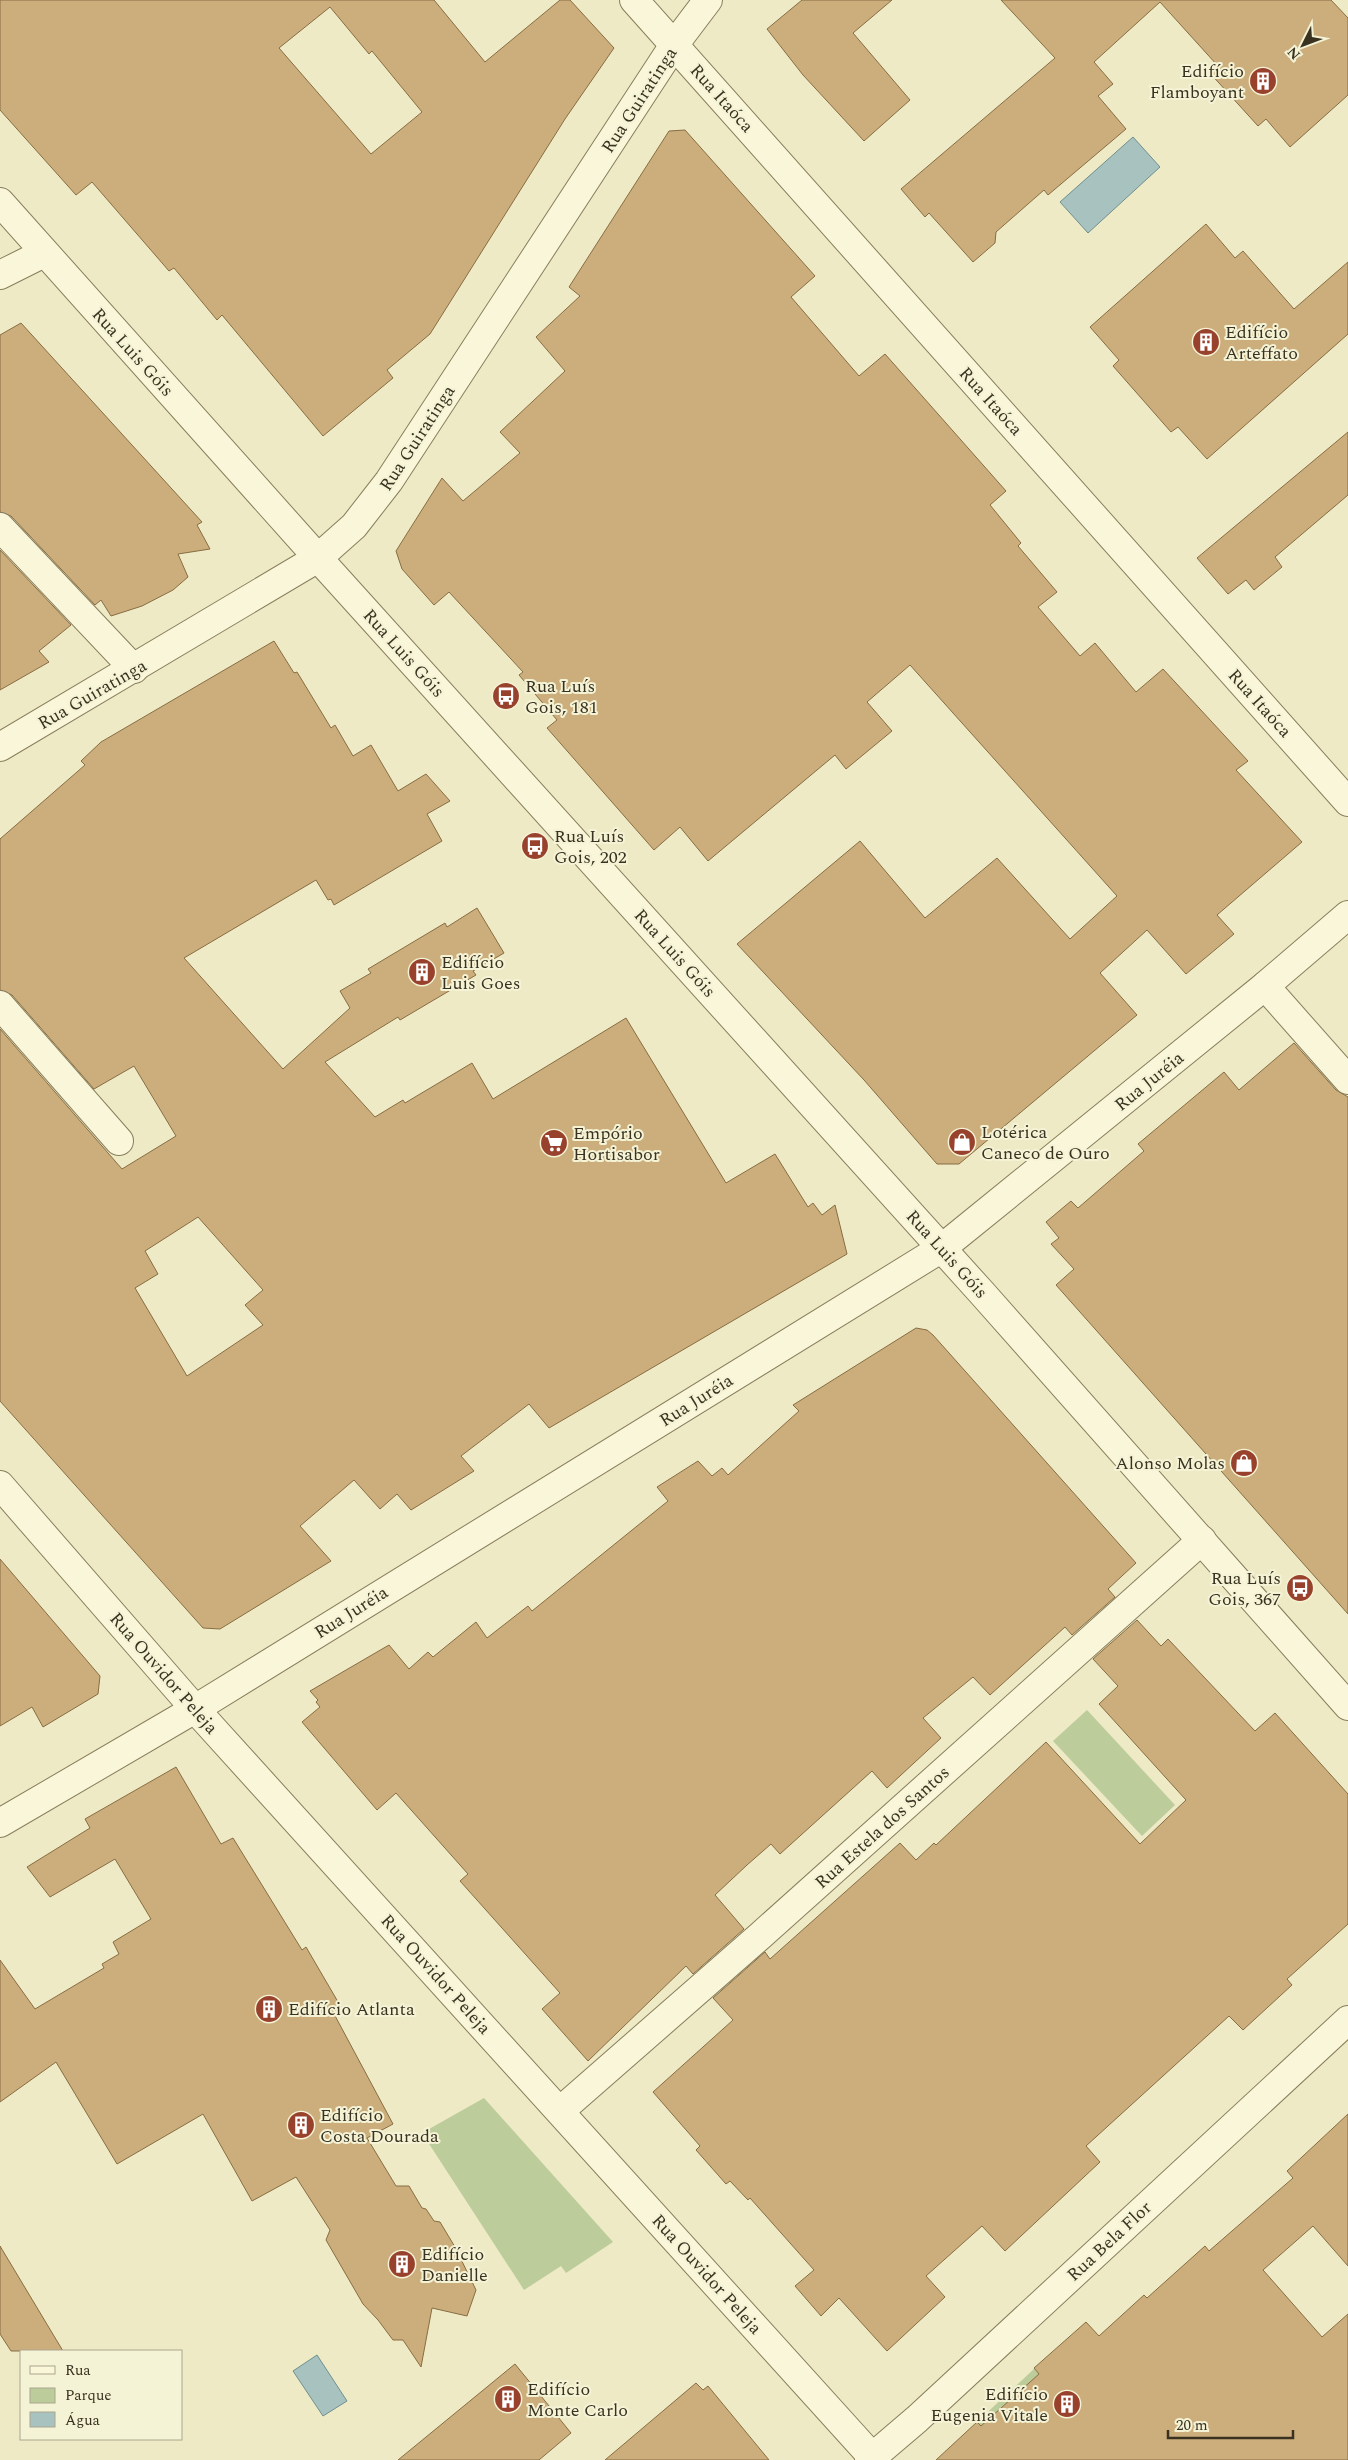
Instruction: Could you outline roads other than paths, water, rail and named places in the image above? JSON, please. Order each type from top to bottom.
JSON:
[{"type":"street","name":"Rua Itaóca","points":[[634,0],[1348,802]]},
{"type":"street","name":"Rua Guiratinga","points":[[0,747],[318,558],[354,526],[384,489],[674,46],[708,0]]},
{"type":"street","name":"Rua Luis Góis","points":[[0,202],[318,558],[942,1248],[1348,1706]]},
{"type":"street","points":[[0,275],[44,253]]},
{"type":"street","points":[[0,527],[134,669]]},
{"type":"street","name":"Rua Juréia","points":[[0,1823],[195,1709],[942,1248],[1265,986],[1348,915]]},
{"type":"street","points":[[1265,986],[1348,1080]]},
{"type":"street","points":[[0,1005],[119,1141]]},
{"type":"street","name":"Rua Ouvidor Peleja","points":[[0,1485],[195,1709],[560,2111],[872,2459]]},
{"type":"street","name":"Rua Estela dos Santos","points":[[560,2111],[760,1936],[1202,1540]]},
{"type":"street","name":"Rua Bela Flor","points":[[872,2459],[1348,2020]]},
{"type":"water","points":[[1133,137],[1160,167],[1088,233],[1060,202]]},
{"type":"water","points":[[317,2355],[347,2401],[323,2416],[293,2371]]},
{"type":"place","name":"Edifício Flamboyant","points":[[1263,81]]},
{"type":"place","name":"Edifício Arteffato","points":[[1206,342]]},
{"type":"place","name":"Rua Luís Gois, 181","points":[[506,696]]},
{"type":"place","name":"Rua Luís Gois, 202","points":[[535,846]]},
{"type":"place","name":"Edifício Luis Goes","points":[[422,972]]},
{"type":"place","name":"Lotérica Caneco de Ouro","points":[[962,1142]]},
{"type":"place","name":"Empório Hortisabor","points":[[554,1143]]},
{"type":"place","name":"Alonso Molas","points":[[1244,1463]]},
{"type":"place","name":"Rua Luís Gois, 367","points":[[1300,1588]]},
{"type":"place","name":"Edifício Atlanta","points":[[269,2009]]},
{"type":"place","name":"Edifício Costa Dourada","points":[[301,2125]]},
{"type":"place","name":"Edifício Danielle","points":[[402,2264]]},
{"type":"place","name":"Edifício Monte Carlo","points":[[508,2399]]},
{"type":"place","name":"Edifício Eugenia Vitale","points":[[1067,2404]]}]
